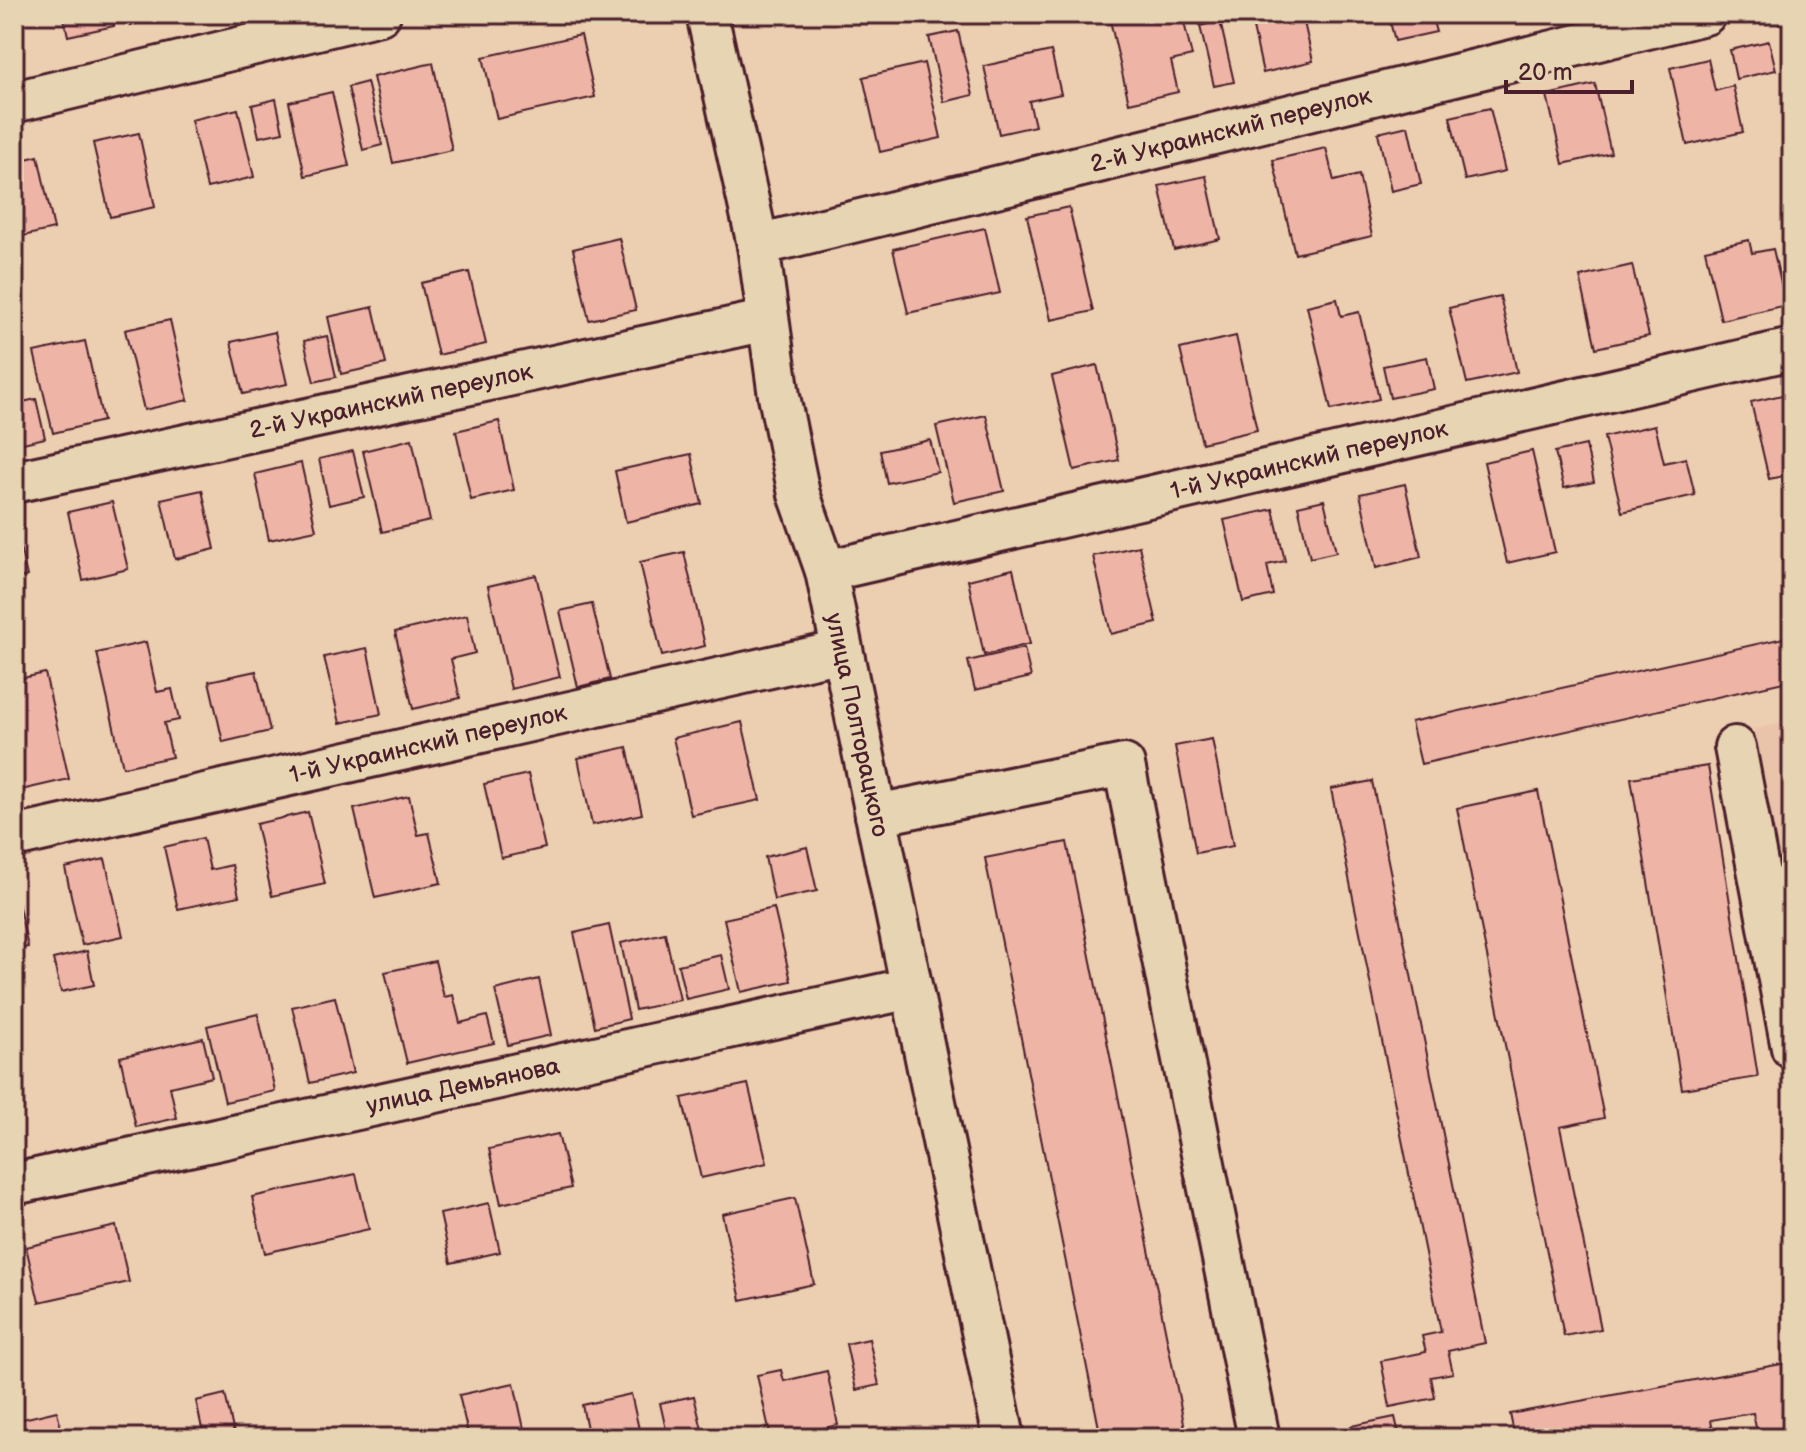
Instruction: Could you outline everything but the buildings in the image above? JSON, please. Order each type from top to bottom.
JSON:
[{"type":"street","points":[[14,102],[380,14]]},
{"type":"street","name":"улица Полторацкого","points":[[707,14],[758,245],[779,396],[799,494],[826,571],[876,815],[995,1436]]},
{"type":"street","name":"2-й Украинский переулок","points":[[758,245],[1705,14]]},
{"type":"street","name":"2-й Украинский переулок","points":[[14,482],[768,320]]},
{"type":"street","name":"1-й Украинский переулок","points":[[826,571],[1792,349]]},
{"type":"street","name":"1-й Украинский переулок","points":[[14,837],[842,651]]},
{"type":"street","points":[[1735,747],[1792,1048]]},
{"type":"street","points":[[876,815],[1124,765],[1259,1438]]},
{"type":"street","name":"улица Демьянова","points":[[14,1184],[911,988]]},
{"type":"shaded area","points":[[1792,721],[1792,927],[1754,729]]}]
